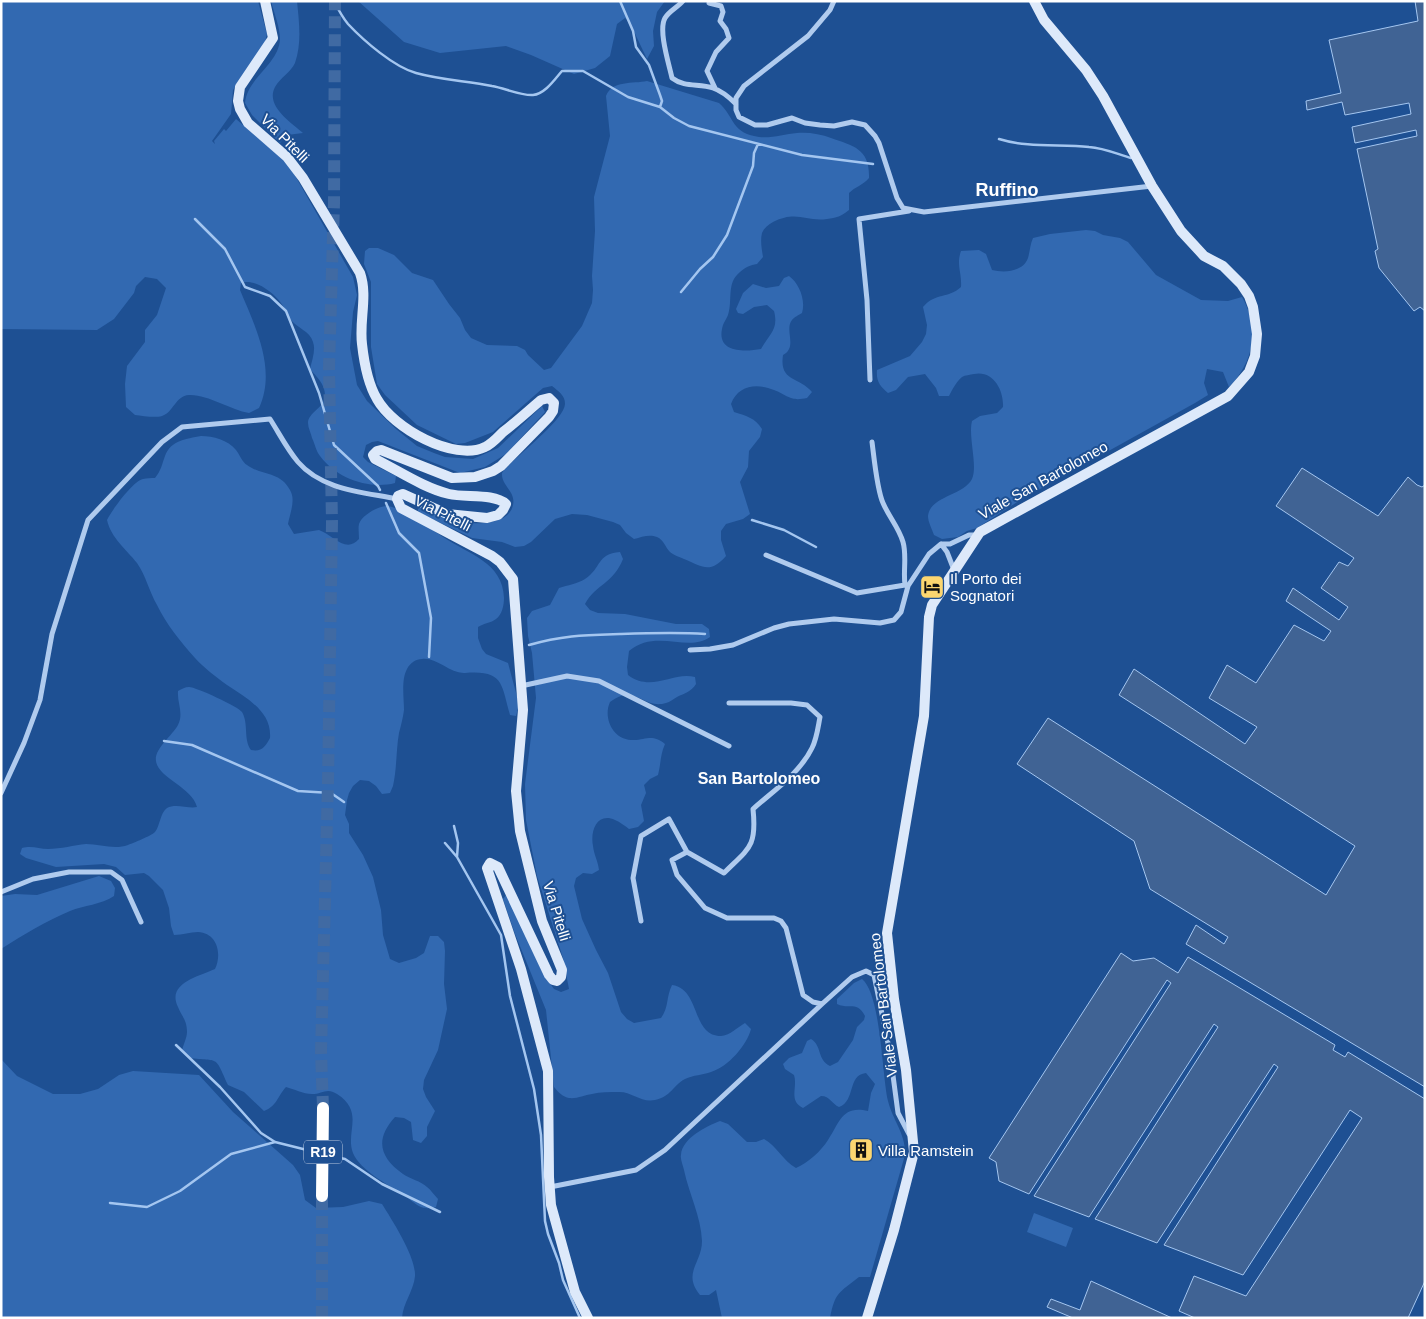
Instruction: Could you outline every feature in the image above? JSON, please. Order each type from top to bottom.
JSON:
[{"type":"highway","name":"R19","points":[[322,1196],[323,1108]]},
{"type":"street","name":"Via Pitelli","points":[[265,1],[273,38],[272,42],[240,87],[238,101],[248,123],[287,157],[303,178],[360,273],[364,284],[360,321],[362,345],[371,388],[377,401],[397,420],[421,437],[449,449],[466,450],[478,449],[490,444],[541,400],[549,398],[554,403],[553,411],[549,417],[501,466],[476,477],[452,478],[382,450],[374,453],[373,457],[439,491],[464,497],[497,498],[506,504],[498,515],[487,518],[447,514],[407,495],[401,494],[397,500],[401,508],[492,556],[507,571],[514,586],[523,710],[516,791],[520,831],[542,921],[562,970],[561,977],[557,981],[553,980],[549,974],[498,867],[490,863],[487,868],[522,969],[548,1071],[551,1205],[575,1292],[588,1318]]},
{"type":"street","points":[[683,1],[666,17],[663,25],[663,34],[672,78],[679,84],[714,88],[729,97],[736,104]]},
{"type":"street","points":[[834,1],[830,10],[808,36],[744,86],[736,98],[736,110],[740,117],[755,124],[767,125],[792,118],[805,123],[820,125],[834,126],[852,122],[865,125],[879,143],[897,198],[903,208],[910,210],[924,212],[1152,186]]},
{"type":"street","name":"Viale San Bartolomeo","points":[[867,1318],[894,1230],[914,1152],[906,1070],[894,999],[887,933],[924,716],[929,617],[932,605],[980,532],[1228,396],[1249,372],[1256,356],[1257,334],[1253,307],[1249,296],[1241,284],[1224,266],[1204,256],[1181,231],[1152,186],[1103,96],[1086,70],[1044,20],[1034,1]]},
{"type":"street","points":[[708,3],[721,6],[723,12],[720,21],[726,29],[728,38],[716,52],[708,71],[714,88]]},
{"type":"street","points":[[870,380],[867,300],[859,219],[910,210]]},
{"type":"street","points":[[1,792],[24,743],[40,700],[52,634],[88,520],[162,442],[175,432],[182,427],[270,419],[298,462],[318,479],[337,487],[397,500]]},
{"type":"street","points":[[690,650],[732,645],[789,624],[834,619],[887,622],[894,620],[901,612],[907,585],[903,542],[882,502],[872,442]]},
{"type":"street","points":[[766,555],[857,593],[907,585],[929,554],[941,544],[950,544],[969,535],[977,536]]},
{"type":"street","points":[[941,544],[947,552],[954,572]]},
{"type":"street","points":[[521,686],[567,676],[599,681],[729,746]]},
{"type":"street","points":[[641,921],[633,878],[641,836],[669,819],[687,852],[724,873],[751,847],[754,826],[753,809],[798,769],[812,748],[818,732],[820,717],[807,705],[791,703],[729,703]]},
{"type":"street","points":[[687,852],[672,860],[677,875],[704,908],[727,918],[774,918],[781,921],[786,928],[803,995],[813,1002],[822,1004]]},
{"type":"street","points":[[1,892],[33,879],[69,872],[112,872],[122,880],[141,922]]},
{"type":"street","points":[[550,1187],[636,1170],[665,1150],[852,977],[866,971],[874,975],[890,1053],[898,1113],[914,1143]]},
{"type":"shaded area","points":[[1,1],[258,1],[267,34],[264,46],[233,90],[231,114],[212,141],[215,144],[214,141],[224,129],[226,131],[236,119],[289,165],[353,277],[357,295],[353,312],[350,348],[357,385],[367,401],[417,446],[445,457],[473,459],[498,448],[542,406],[545,412],[506,454],[485,467],[460,473],[378,441],[372,442],[366,445],[363,457],[368,462],[396,476],[395,483],[375,485],[344,476],[327,464],[317,452],[308,423],[311,416],[323,403],[325,391],[310,369],[314,352],[313,342],[306,332],[291,320],[278,299],[257,284],[252,282],[241,283],[240,290],[252,318],[265,363],[264,393],[259,408],[249,413],[196,395],[184,396],[166,414],[159,417],[135,415],[126,407],[125,384],[127,366],[145,342],[145,330],[157,315],[166,288],[157,279],[145,277],[136,286],[134,293],[114,319],[97,330],[1,329]]},
{"type":"shaded area","points":[[271,1],[297,1],[299,25],[299,48],[295,63],[275,87],[273,101],[286,119],[303,133],[287,135],[280,143],[252,115],[245,103],[251,86],[269,64],[278,48],[279,30]]},
{"type":"shaded area","points":[[358,1],[665,1],[657,12],[653,31],[654,46],[647,59],[629,21],[625,18],[617,24],[610,56],[595,68],[574,74],[506,46],[440,53],[404,42]]},
{"type":"shaded area","points":[[1415,1],[1425,1],[1425,311],[1420,307],[1414,311],[1379,268],[1375,251],[1378,249],[1357,149],[1417,136],[1416,130],[1355,143],[1352,127],[1411,114],[1409,103],[1345,115],[1342,102],[1307,110],[1306,101],[1341,93],[1329,40],[1418,21]]},
{"type":"shaded area","points":[[647,81],[719,103],[737,127],[747,134],[765,137],[810,133],[823,135],[847,144],[859,150],[867,161],[869,168],[869,178],[849,193],[849,210],[844,214],[833,218],[820,219],[789,217],[768,225],[761,236],[763,257],[757,264],[748,266],[740,272],[731,286],[728,315],[722,327],[722,337],[728,347],[747,351],[761,349],[772,332],[775,317],[774,311],[767,305],[754,307],[743,314],[738,313],[736,309],[743,293],[753,284],[766,288],[779,286],[784,278],[789,276],[793,279],[801,292],[803,308],[802,313],[793,319],[790,324],[790,348],[783,355],[784,370],[791,378],[812,392],[807,398],[795,399],[768,388],[755,386],[743,389],[734,398],[731,404],[734,412],[747,416],[762,429],[760,437],[749,451],[748,467],[740,482],[750,514],[743,519],[726,524],[721,531],[721,540],[726,556],[711,567],[701,566],[673,554],[657,537],[648,536],[634,539],[620,525],[587,515],[572,514],[555,519],[531,542],[524,546],[515,547],[502,542],[472,538],[422,514],[418,511],[418,506],[450,520],[462,522],[488,522],[504,517],[510,512],[513,500],[511,492],[502,478],[502,473],[556,420],[562,411],[565,401],[561,394],[552,386],[543,388],[493,432],[465,443],[456,444],[417,425],[385,395],[377,384],[371,347],[371,282],[364,264],[365,251],[369,248],[378,248],[394,255],[412,273],[433,280],[460,318],[471,338],[487,345],[517,346],[525,350],[544,370],[551,368],[582,326],[592,303],[595,231],[594,197],[610,136],[606,96],[613,87],[618,85]]},
{"type":"shaded area","points":[[1086,230],[1120,238],[1128,242],[1156,275],[1201,300],[1228,301],[1242,297],[1248,309],[1252,333],[1252,344],[1244,367],[1229,387],[1223,372],[1207,369],[1204,383],[1208,395],[1022,499],[977,528],[967,531],[958,537],[942,539],[934,535],[929,523],[930,509],[940,500],[968,485],[972,479],[974,467],[971,435],[972,421],[980,416],[997,413],[1003,407],[1002,394],[992,378],[981,374],[962,377],[949,396],[939,396],[936,388],[925,374],[908,377],[896,390],[888,393],[879,383],[877,370],[910,356],[926,334],[927,325],[923,307],[933,299],[956,291],[961,287],[959,260],[961,251],[979,250],[986,254],[992,270],[1013,270],[1026,263],[1033,238]]},
{"type":"shaded area","points":[[201,436],[225,441],[236,450],[247,465],[276,477],[286,484],[292,494],[292,507],[288,524],[294,534],[319,530],[339,542],[349,545],[359,539],[359,524],[363,518],[378,508],[391,507],[415,518],[482,560],[498,576],[502,586],[504,601],[501,612],[494,620],[478,627],[478,638],[486,654],[508,663],[519,704],[516,716],[510,715],[502,687],[494,677],[487,674],[459,673],[428,659],[420,659],[413,662],[407,669],[404,678],[404,710],[398,739],[393,786],[390,793],[382,794],[369,781],[360,780],[349,793],[345,815],[349,824],[349,833],[363,855],[373,877],[381,910],[383,935],[390,959],[399,963],[416,958],[424,953],[430,936],[438,936],[444,942],[444,984],[447,1009],[438,1050],[424,1080],[423,1089],[435,1111],[427,1127],[427,1136],[421,1143],[413,1140],[411,1122],[404,1118],[395,1117],[384,1133],[382,1140],[382,1147],[389,1161],[403,1174],[428,1188],[438,1199],[436,1207],[423,1208],[418,1206],[374,1176],[356,1159],[351,1145],[352,1115],[350,1108],[337,1094],[327,1091],[309,1094],[286,1087],[274,1104],[264,1111],[244,1092],[228,1085],[215,1061],[189,1058],[182,1051],[187,1028],[178,1007],[177,992],[180,986],[186,982],[215,969],[218,951],[214,940],[205,933],[195,932],[174,935],[169,908],[163,890],[149,876],[144,873],[125,875],[116,867],[104,864],[56,867],[26,858],[20,854],[22,848],[29,847],[48,849],[86,844],[112,847],[128,845],[155,832],[167,808],[174,806],[197,807],[189,794],[163,773],[156,761],[158,752],[180,721],[178,691],[186,687],[200,690],[239,709],[244,717],[247,741],[251,750],[263,748],[270,738],[267,720],[256,706],[202,665],[174,633],[154,600],[140,568],[115,538],[107,520],[118,503],[134,485],[143,479],[155,478],[165,456],[175,443]]},
{"type":"shaded area","points":[[1302,468],[1378,516],[1408,477],[1417,485],[1422,487],[1425,485],[1425,1087],[1186,944],[1196,925],[1224,944],[1228,937],[1150,889],[1134,841],[1017,764],[1048,718],[1326,895],[1355,846],[1119,695],[1134,669],[1245,744],[1257,727],[1209,698],[1227,665],[1256,683],[1294,625],[1324,641],[1331,631],[1286,601],[1293,588],[1339,620],[1348,607],[1321,588],[1339,562],[1348,566],[1354,558],[1276,506]]},
{"type":"shaded area","points":[[620,552],[623,559],[619,567],[589,597],[585,604],[590,610],[598,613],[625,614],[676,624],[702,624],[709,629],[710,637],[692,643],[650,641],[639,644],[629,651],[628,675],[637,680],[654,682],[687,676],[695,677],[696,684],[690,691],[666,703],[651,703],[626,695],[610,702],[608,708],[609,720],[614,731],[619,736],[631,740],[652,738],[665,744],[658,775],[644,785],[646,793],[641,805],[644,821],[638,827],[629,829],[609,818],[596,824],[592,840],[599,870],[592,874],[583,873],[576,878],[574,886],[582,919],[608,973],[621,1012],[627,1019],[634,1023],[661,1018],[672,985],[681,988],[688,995],[700,1021],[711,1034],[724,1036],[745,1023],[751,1029],[736,1055],[724,1065],[711,1072],[685,1079],[665,1096],[655,1100],[641,1099],[623,1092],[598,1093],[569,1098],[565,1097],[554,1087],[546,1010],[503,899],[507,894],[543,974],[554,989],[561,992],[569,989],[563,958],[537,876],[526,820],[525,784],[536,698],[527,618],[532,611],[550,605],[559,588],[585,579],[603,559],[612,553]]},
{"type":"shaded area","points":[[99,876],[111,881],[115,888],[114,896],[61,915],[35,928],[1,949],[1,896],[15,894],[37,895]]},
{"type":"shaded area","points":[[1121,953],[1133,961],[1154,958],[1178,973],[1188,957],[1335,1045],[1333,1050],[1345,1057],[1348,1052],[1425,1099],[1425,1281],[1408,1318],[1195,1318],[1179,1311],[1194,1276],[1246,1296],[1362,1118],[1350,1110],[1243,1275],[1164,1245],[1278,1067],[1274,1064],[1157,1243],[1095,1219],[1218,1027],[1214,1024],[1089,1217],[1034,1196],[1171,983],[1167,980],[1029,1194],[999,1181],[996,1162],[989,1158]]},
{"type":"shaded area","points":[[862,979],[873,1001],[880,1036],[888,1101],[905,1147],[905,1155],[870,1277],[859,1277],[842,1290],[836,1298],[830,1318],[722,1318],[716,1290],[709,1295],[700,1295],[693,1280],[694,1268],[702,1241],[697,1214],[681,1160],[682,1149],[690,1138],[720,1121],[728,1124],[747,1142],[756,1142],[764,1139],[787,1162],[796,1168],[810,1160],[822,1148],[843,1116],[852,1110],[868,1111],[871,1093],[875,1084],[866,1073],[856,1078],[848,1099],[839,1107],[827,1097],[821,1096],[803,1108],[796,1102],[794,1075],[785,1069],[783,1064],[789,1058],[802,1053],[807,1041],[811,1039],[817,1045],[826,1063],[830,1066],[838,1062],[853,1040],[857,1027],[864,1020],[865,1016],[859,1008],[837,1004],[837,999],[854,983]]},
{"type":"shaded area","points":[[1,1059],[17,1076],[53,1094],[80,1094],[98,1089],[119,1075],[133,1071],[199,1075],[233,1112],[293,1165],[300,1175],[305,1200],[316,1208],[343,1207],[369,1201],[382,1204],[408,1249],[414,1268],[413,1286],[404,1307],[402,1318],[1,1318]]},
{"type":"shaded area","points":[[1034,1213],[1073,1228],[1066,1247],[1027,1232]]},
{"type":"shaded area","points":[[1091,1281],[1172,1318],[1073,1318],[1047,1307],[1051,1299],[1080,1310]]},
{"type":"waterway","points":[[334,1],[346,22],[362,38],[398,65],[416,73],[533,95],[546,89],[562,71],[583,71],[628,97],[660,107],[674,118],[689,126],[802,155],[873,164]]},
{"type":"waterway","points":[[620,1],[633,31],[636,47],[649,65],[662,101],[660,107]]},
{"type":"waterway","points":[[999,139],[1021,144],[1095,148],[1131,158]]},
{"type":"waterway","points":[[681,292],[713,257],[727,235],[753,166],[754,153],[758,144]]},
{"type":"waterway","points":[[195,219],[225,249],[245,287],[270,296],[286,311],[319,393],[334,445],[380,490]]},
{"type":"waterway","points":[[386,503],[399,533],[419,553],[431,618],[429,657]]},
{"type":"waterway","points":[[752,520],[784,530],[816,547]]},
{"type":"waterway","points":[[529,645],[564,637],[585,635],[705,634]]},
{"type":"waterway","points":[[164,741],[192,745],[298,791],[331,793],[344,802]]},
{"type":"waterway","points":[[454,826],[458,843],[457,857]]},
{"type":"waterway","points":[[445,843],[457,857],[501,935],[510,996],[534,1089],[541,1135],[545,1221],[563,1280],[580,1318]]},
{"type":"waterway","points":[[176,1045],[220,1087],[261,1133],[275,1142],[315,1152]]},
{"type":"waterway","points":[[110,1203],[147,1207],[180,1191],[231,1154],[275,1142]]},
{"type":"waterway","points":[[331,1156],[345,1159],[382,1184],[440,1212]]},
{"type":"tunnel","points":[[323,1108],[321,1052],[332,522],[329,368],[334,203],[335,1]]},
{"type":"tunnel","points":[[322,1196],[322,1318]]},
{"type":"place","name":"Il Porto dei Sognatori","points":[[932,587]]},
{"type":"place","name":"Villa Ramstein","points":[[861,1150]]},
{"type":"district","name":"Ruffino","points":[[1007,190]]},
{"type":"district","name":"San Bartolomeo","points":[[759,778]]}]
